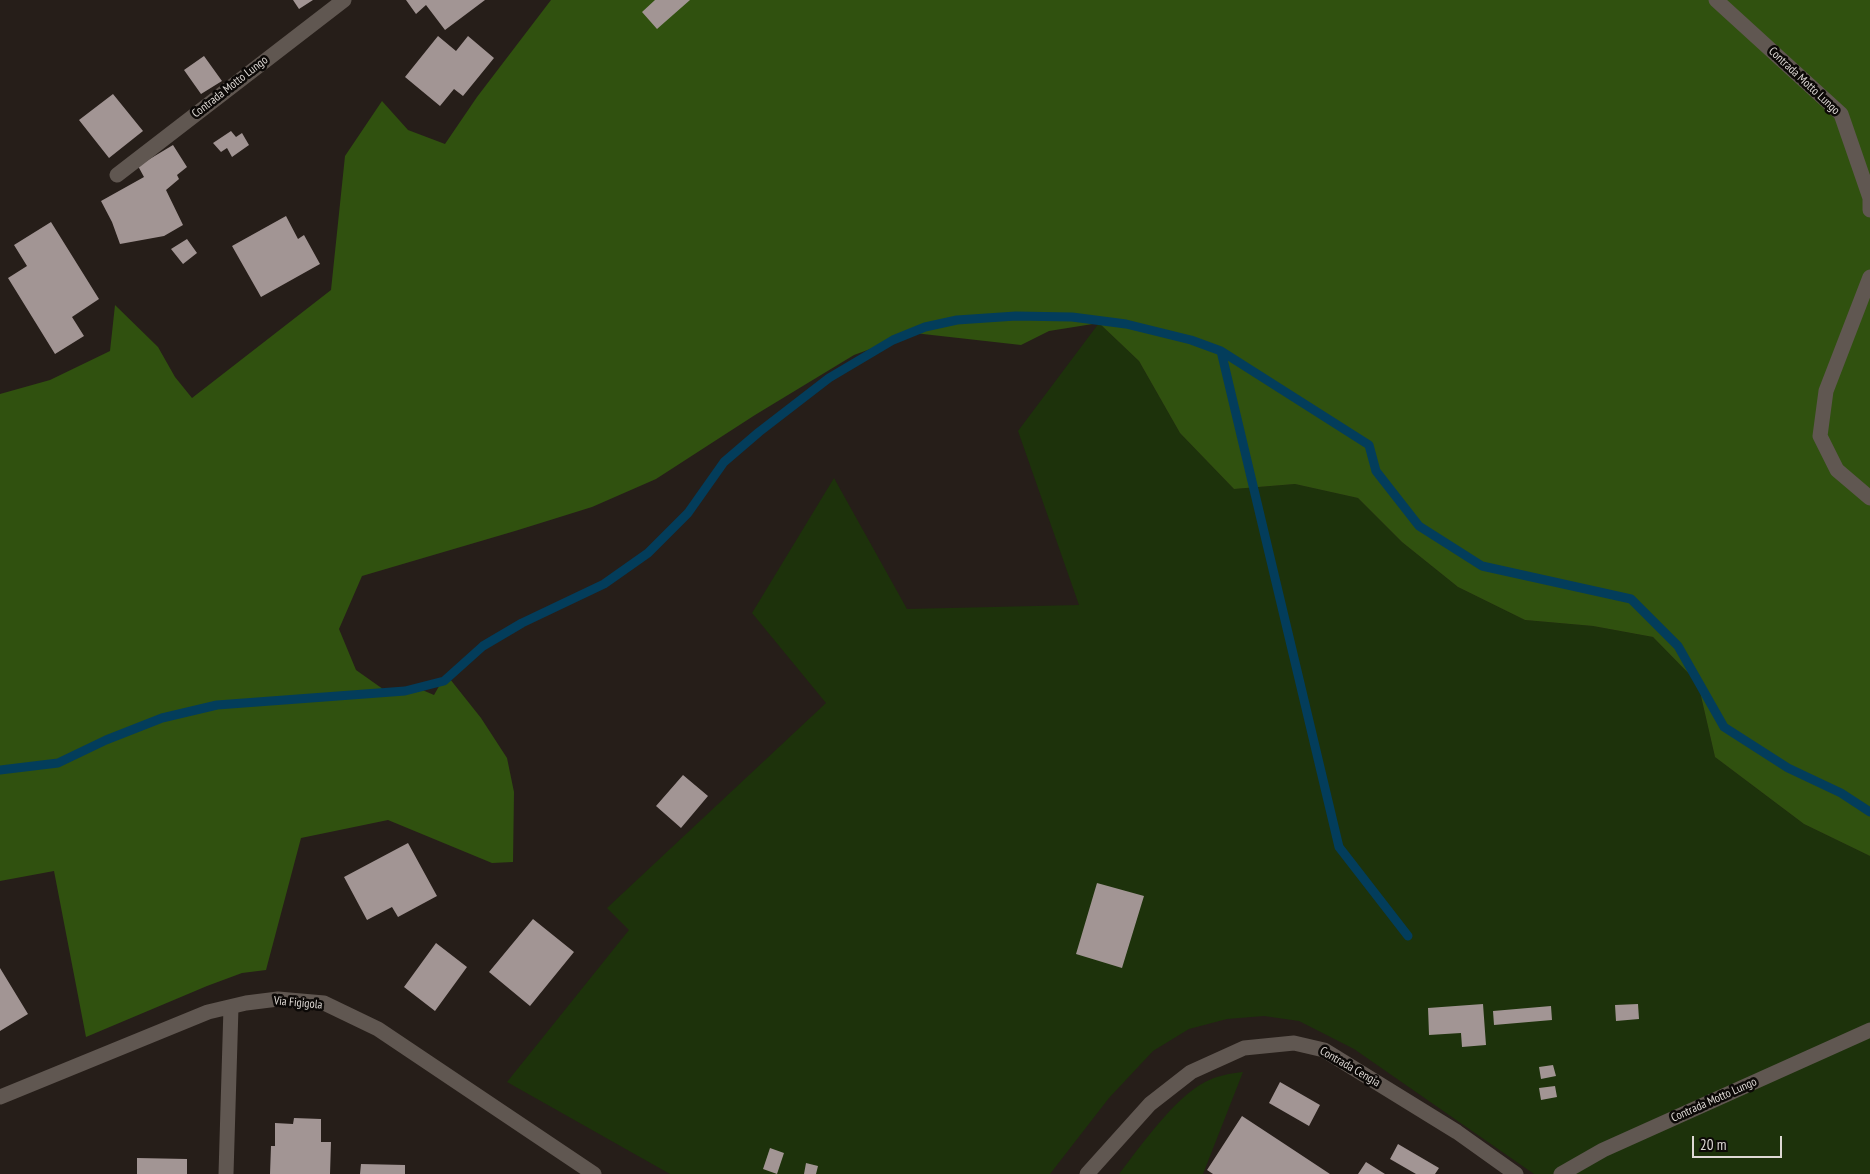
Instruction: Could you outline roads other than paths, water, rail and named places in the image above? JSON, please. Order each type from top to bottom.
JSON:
[{"type":"street","name":"Contrada Motto Lungo","points":[[117,174],[344,0]]},
{"type":"street","name":"Contrada Motto Lungo","points":[[1716,0],[1841,114],[1870,198],[1870,210]]},
{"type":"street","points":[[1870,277],[1826,391],[1820,436],[1838,470],[1870,498]]},
{"type":"street","name":"Via Figigola","points":[[0,1097],[208,1012],[246,1003],[278,999],[324,1003],[378,1029],[594,1174]]},
{"type":"street","points":[[226,1174],[231,1007]]},
{"type":"street","name":"Contrada Motto Lungo","points":[[1561,1174],[1603,1150],[1870,1030]]},
{"type":"street","name":"Contrada Cengia","points":[[1087,1174],[1150,1104],[1191,1072],[1244,1048],[1294,1043],[1324,1050],[1457,1132],[1516,1174]]},
{"type":"waterway","points":[[0,770],[58,763],[106,740],[162,718],[217,705],[405,691],[444,681],[483,646],[522,623],[604,584],[648,553],[688,513],[724,462],[759,432],[829,378],[893,340],[925,327],[957,320],[1016,316],[1072,317],[1126,324],[1191,340],[1221,351],[1369,445],[1376,471],[1419,526],[1482,566],[1631,599],[1678,646],[1724,727],[1788,768],[1841,793],[1870,812]]},
{"type":"waterway","points":[[1221,351],[1339,847],[1408,936]]}]
